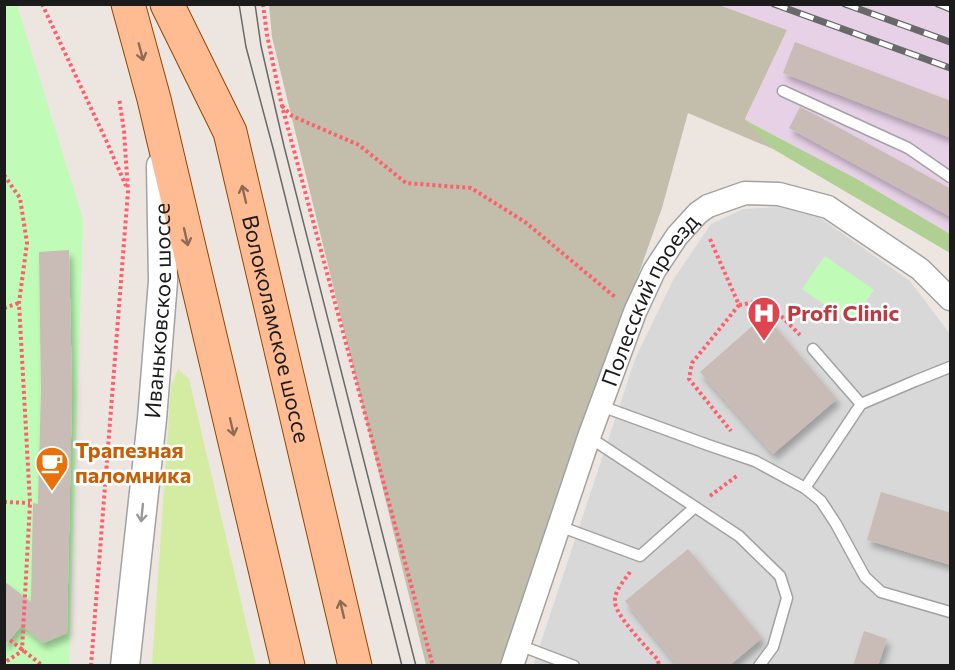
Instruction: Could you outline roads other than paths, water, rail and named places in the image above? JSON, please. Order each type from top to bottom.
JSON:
[{"type":"main road","points":[[128,4],[154,99],[288,666]]},
{"type":"main road","name":"Волоколамское шоссе","points":[[167,4],[230,132],[355,666]]},
{"type":"street","name":"Иваньковское шоссе","points":[[125,666],[152,419],[163,281],[161,157],[154,99]]},
{"type":"street","name":"Полесский проезд","points":[[516,655],[590,437],[636,312],[654,271],[677,236],[698,213],[708,206],[745,194],[779,194],[828,207],[920,269],[951,299]]},
{"type":"lane","points":[[783,91],[908,148],[951,177]]},
{"type":"lane","points":[[813,349],[861,404]]},
{"type":"lane","points":[[805,488],[861,404],[951,367]]},
{"type":"lane","points":[[601,406],[755,461],[805,488],[821,501],[865,577],[881,592],[951,612]]},
{"type":"lane","points":[[590,437],[739,536],[780,576],[787,598],[773,647],[759,666]]},
{"type":"lane","points":[[559,526],[640,556],[695,507]]},
{"type":"lane","points":[[516,655],[574,666]]},
{"type":"tram line","points":[[239,4],[246,47],[402,666]]},
{"type":"tram line","points":[[255,4],[261,46],[284,146],[416,666]]},
{"type":"railway","points":[[774,4],[950,68]]},
{"type":"railway","points":[[845,4],[950,42]]},
{"type":"railway","points":[[938,4],[950,9]]},
{"type":"place","name":"Profi Clinic","points":[[764,342]]},
{"type":"place","name":"Трапезная паломника","points":[[52,492]]}]
